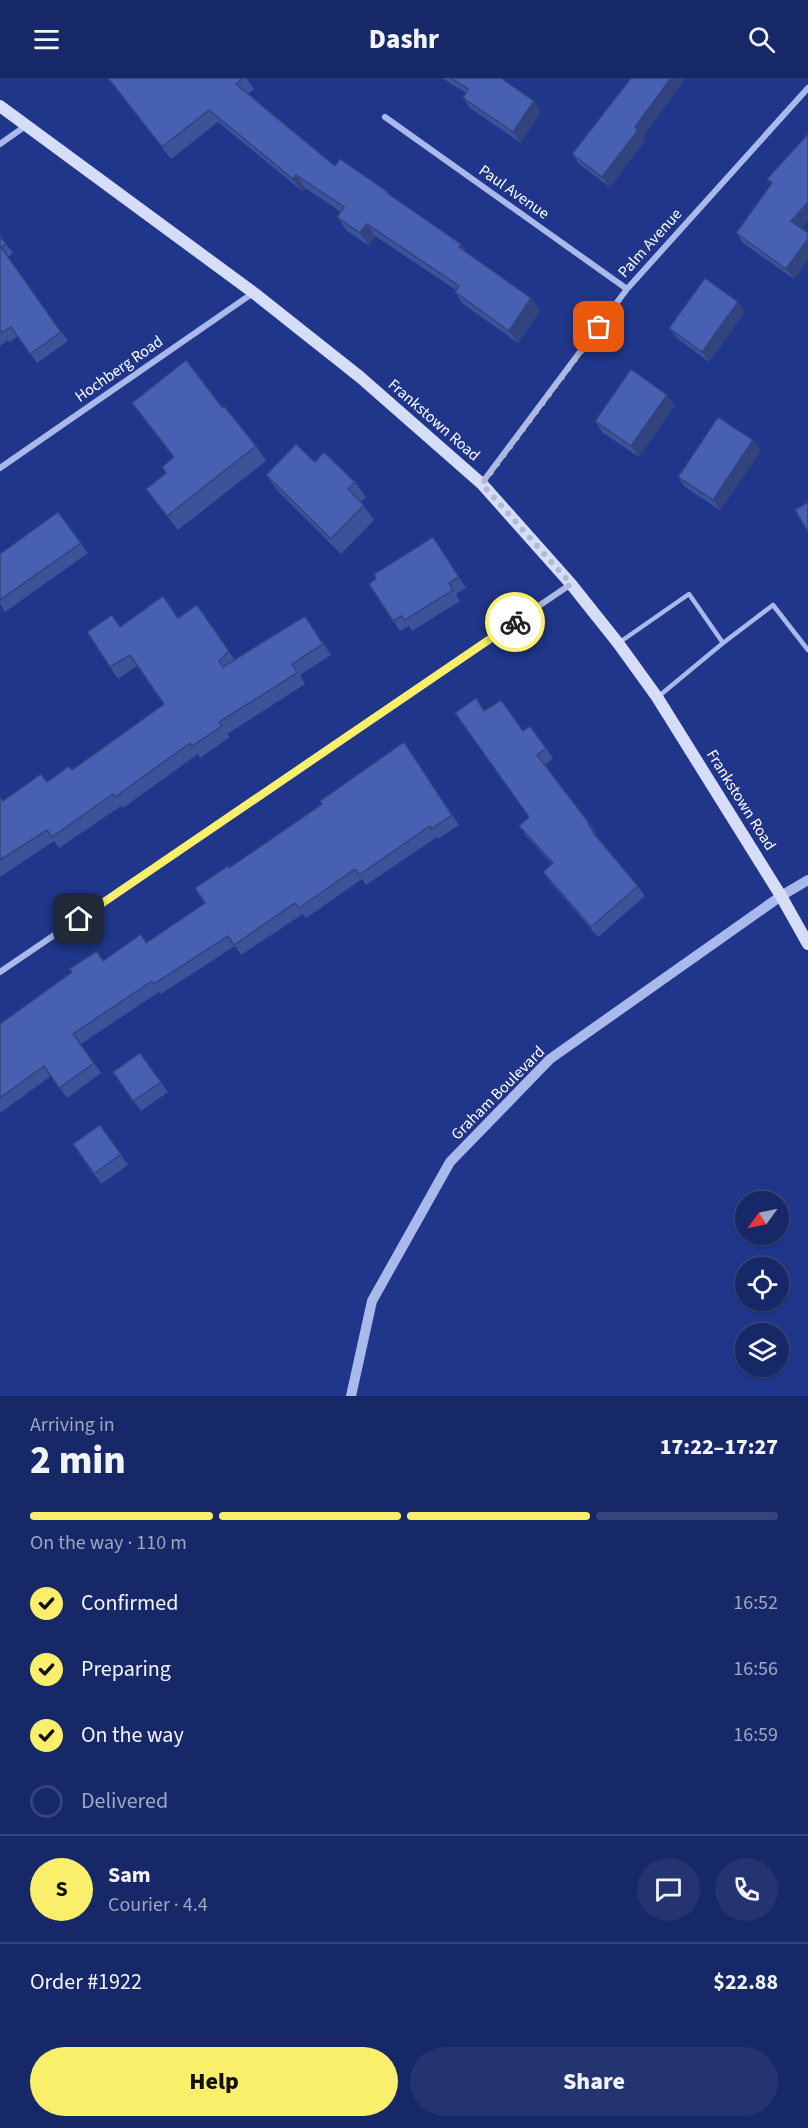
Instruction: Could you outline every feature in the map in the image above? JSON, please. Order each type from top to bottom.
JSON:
[{"type":"main road","name":"Frankstown Road","points":[[0,106],[254,293],[360,377],[482,484],[571,584],[657,697],[781,896],[808,944]]},
{"type":"street","name":"Palm Avenue","points":[[482,484],[627,289],[808,88]]},
{"type":"street","name":"Paul Avenue","points":[[385,117],[627,289]]},
{"type":"street","points":[[0,144],[27,124]]},
{"type":"street","name":"Hochberg Road","points":[[0,468],[254,293]]},
{"type":"street","points":[[0,972],[571,584]]},
{"type":"street","name":"Graham Boulevard","points":[[351,1396],[372,1301],[450,1162],[550,1059],[781,896],[808,880]]},
{"type":"lane","points":[[618,643],[688,594],[723,643]]},
{"type":"lane","points":[[657,697],[773,605],[808,650]]},
{"type":"building","points":[[108,78],[243,78],[236,84],[335,166],[340,159],[461,244],[459,247],[531,298],[509,331],[455,292],[459,286],[367,224],[360,233],[337,217],[344,207],[296,175],[293,179],[209,110],[162,147]]},
{"type":"building","points":[[451,78],[501,78],[534,101],[513,132],[463,98],[468,89]]},
{"type":"building","points":[[631,78],[671,78],[635,127],[638,130],[602,177],[572,154]]},
{"type":"building","points":[[808,134],[808,202],[791,221],[808,233],[808,239],[786,269],[736,233],[772,183],[767,179]]},
{"type":"building","points":[[0,236],[6,244],[1,247],[61,332],[30,354],[11,327],[2,333],[0,331]]},
{"type":"building","points":[[705,278],[738,302],[702,352],[669,328]]},
{"type":"building","points":[[186,360],[256,446],[167,516],[146,489],[166,473],[162,467],[174,457],[132,403]]},
{"type":"building","points":[[631,369],[667,395],[631,446],[595,421]]},
{"type":"building","points":[[718,417],[753,440],[713,500],[678,477]]},
{"type":"building","points":[[296,444],[315,462],[324,452],[355,482],[348,489],[364,505],[331,539],[266,475]]},
{"type":"building","points":[[808,502],[808,532],[795,510]]},
{"type":"building","points":[[58,512],[81,543],[0,600],[0,554]]},
{"type":"building","points":[[433,537],[459,577],[449,583],[453,590],[405,620],[401,616],[393,621],[369,584],[376,579],[374,574]]},
{"type":"building","points":[[163,596],[178,618],[197,605],[229,651],[219,661],[223,667],[305,616],[323,644],[292,664],[297,673],[219,722],[222,726],[192,746],[190,743],[115,797],[113,794],[52,837],[47,830],[0,860],[0,797],[3,801],[41,774],[47,782],[69,766],[72,770],[164,704],[130,655],[110,667],[87,632],[112,615],[120,627]]},
{"type":"building","points":[[476,698],[484,711],[501,700],[523,731],[530,726],[546,748],[537,755],[589,823],[595,835],[638,886],[591,927],[543,872],[553,863],[519,826],[529,817],[455,713]]},
{"type":"building","points":[[404,742],[452,815],[431,829],[430,826],[359,875],[355,869],[299,908],[295,903],[234,945],[228,936],[154,984],[152,981],[73,1034],[94,1063],[59,1088],[44,1066],[0,1098],[0,1024],[72,972],[69,969],[97,951],[103,961],[141,934],[146,943],[205,903],[195,888],[228,866],[229,868],[322,804],[320,801]]},
{"type":"building","points":[[140,1053],[161,1082],[133,1101],[113,1072]]},
{"type":"building","points":[[100,1125],[121,1154],[94,1174],[73,1144]]},
{"type":"way so far","points":[[515,622],[571,584],[482,484],[599,327]]},
{"type":"route","points":[[79,919],[515,622]]}]
